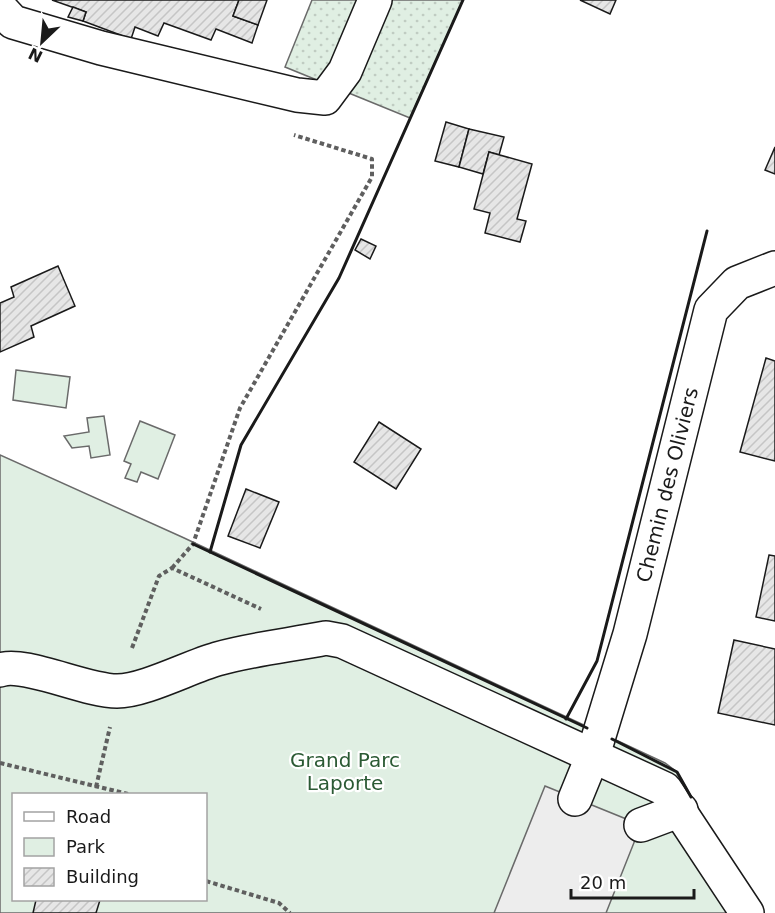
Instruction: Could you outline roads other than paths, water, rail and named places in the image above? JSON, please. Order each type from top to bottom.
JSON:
[{"type":"street","points":[[0,8],[13,22],[101,48],[297,95],[325,98],[345,71],[375,0]]},
{"type":"street","name":"Chemin des Oliviers","points":[[575,799],[596,745],[630,634],[711,310],[737,283],[775,268]]},
{"type":"street","points":[[0,670],[7,668],[26,671],[76,685],[125,690],[219,658],[326,638],[342,641],[596,745],[666,789],[747,913]]},
{"type":"street","points":[[641,825],[681,810]]},
{"type":"park label","name":"Grand Parc Laporte","points":[[345,772]]}]
